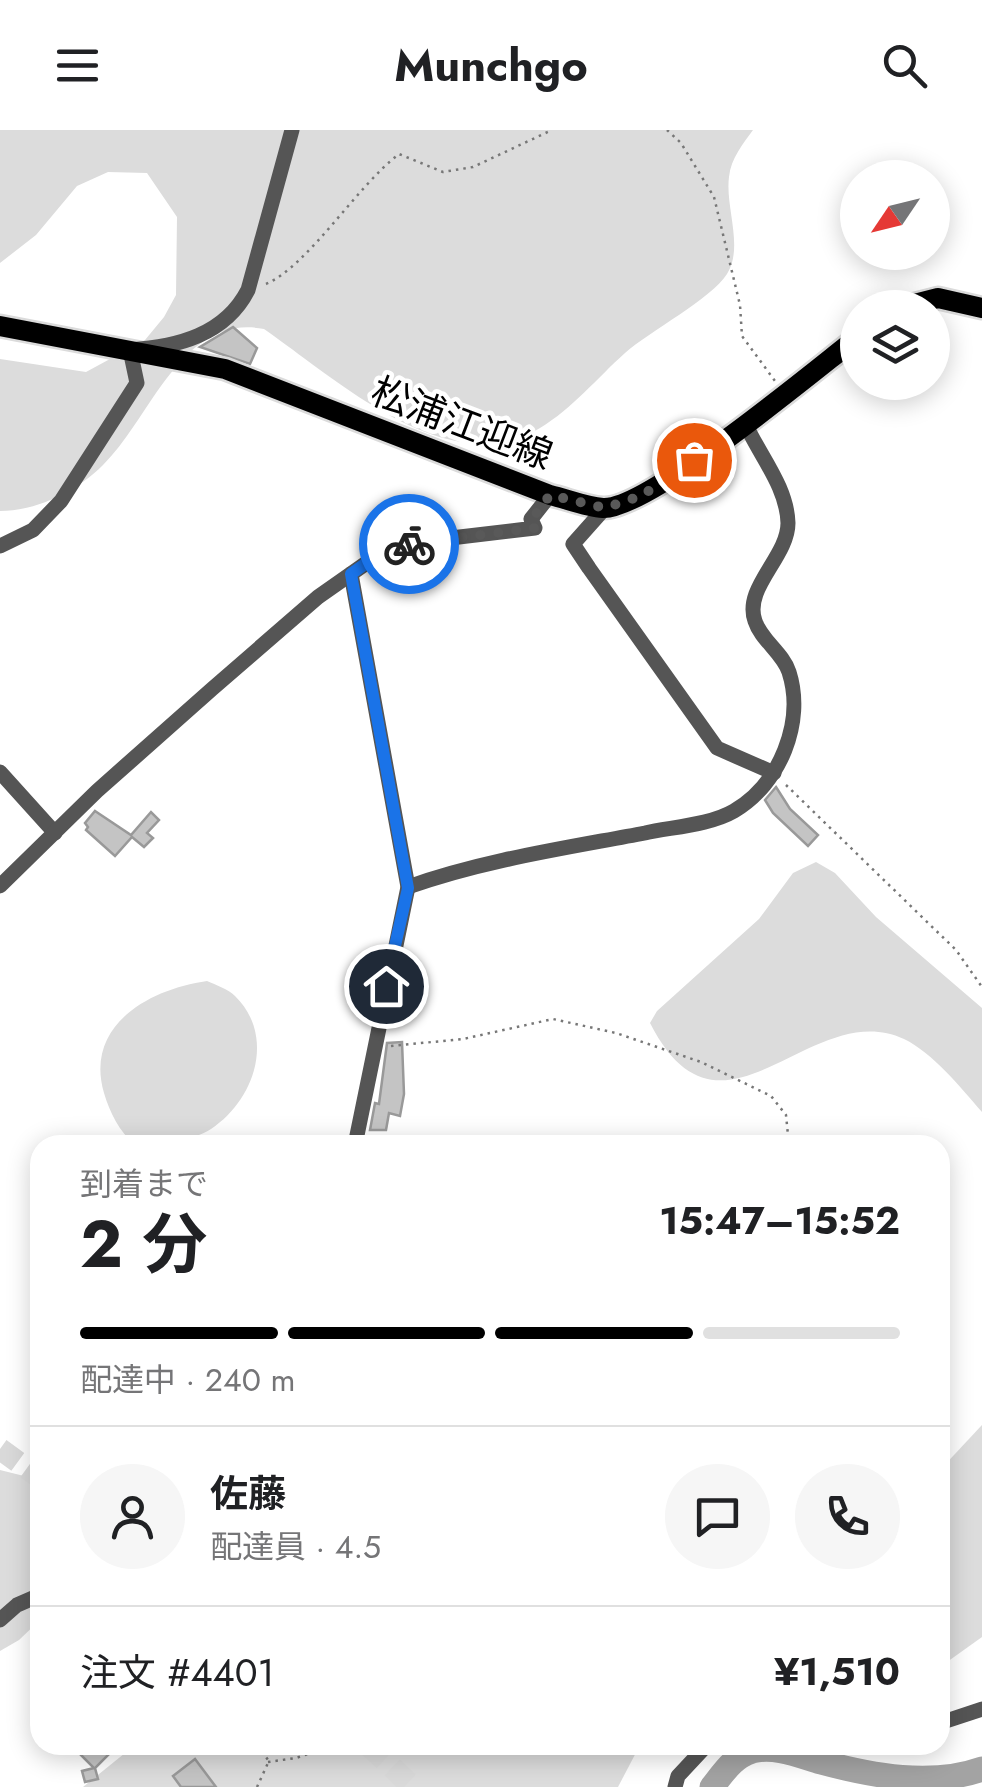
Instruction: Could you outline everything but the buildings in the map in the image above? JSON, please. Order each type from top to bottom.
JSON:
[{"type":"main road","points":[[950,301],[982,308]]},
{"type":"main road","name":"松浦江迎線","points":[[0,326],[226,369],[550,495],[605,508]]},
{"type":"main road","points":[[605,508],[641,496],[746,425],[840,351]]},
{"type":"street","points":[[0,546],[33,530],[61,500],[137,383],[130,350],[168,348],[233,316],[248,290],[292,130]]},
{"type":"street","points":[[408,888],[497,863],[734,811],[774,773],[786,750],[794,704],[788,670],[754,621],[754,600],[781,549],[788,525],[774,476],[746,425]]},
{"type":"street","points":[[0,886],[212,689],[318,597],[375,557],[405,545],[535,528],[532,519],[550,495]]},
{"type":"street","points":[[605,508],[573,544],[588,568],[716,748],[774,773]]},
{"type":"street","points":[[351,574],[408,888],[357,1135]]},
{"type":"street","points":[[0,772],[55,833]]},
{"type":"street","points":[[0,1620],[30,1599]]},
{"type":"street","points":[[950,1720],[982,1709]]},
{"type":"street","points":[[674,1787],[678,1776],[698,1755]]},
{"type":"path","points":[[248,290],[287,274],[377,171],[399,154],[443,172],[466,168],[552,130]]},
{"type":"path","points":[[667,130],[681,144],[714,197],[740,304],[742,336],[785,394]]},
{"type":"path","points":[[774,773],[943,937],[982,987]]},
{"type":"path","points":[[375,1047],[463,1038],[553,1019],[616,1033],[701,1062],[771,1096],[786,1115],[788,1135]]},
{"type":"path","points":[[264,1755],[268,1762]]},
{"type":"path","points":[[268,1762],[305,1755]]},
{"type":"path","points":[[257,1787],[268,1762]]},
{"type":"shaded area","points":[[0,130],[753,130],[730,170],[734,252],[727,274],[708,294],[625,353],[540,428],[505,442],[468,443],[431,434],[359,397],[264,329],[235,328],[211,337],[189,353],[120,445],[93,474],[42,503],[0,511],[0,359],[86,372],[145,340],[176,295],[177,217],[147,173],[108,172],[77,186],[36,235],[0,263]]},
{"type":"shaded area","points":[[816,862],[835,873],[876,917],[982,1008],[982,1112],[936,1062],[904,1039],[869,1031],[835,1038],[737,1078],[707,1079],[678,1062],[650,1023],[657,1011],[759,919],[793,873]]},
{"type":"shaded area","points":[[207,981],[235,996],[248,1012],[257,1048],[249,1085],[226,1117],[198,1135],[125,1135],[104,1093],[100,1069],[104,1048],[127,1014],[164,992]]},
{"type":"shaded area","points":[[982,1425],[982,1637],[950,1660],[950,1459]]},
{"type":"shaded area","points":[[0,1470],[30,1478],[30,1630],[0,1651]]},
{"type":"shaded area","points":[[123,1755],[635,1755],[618,1787],[83,1787]]},
{"type":"waterway","points":[[712,1787],[743,1755]]},
{"type":"waterway","points":[[798,1755],[902,1778],[943,1777],[982,1769]]},
{"type":"tunnel","points":[[0,1449],[30,1471]]},
{"type":"tunnel","points":[[379,1755],[413,1787]]},
{"type":"way so far","points":[[409,544],[535,528],[532,519],[550,495],[605,508],[641,496],[694,460]]},
{"type":"route","points":[[386,986],[408,888],[351,574],[375,557],[409,544]]}]
